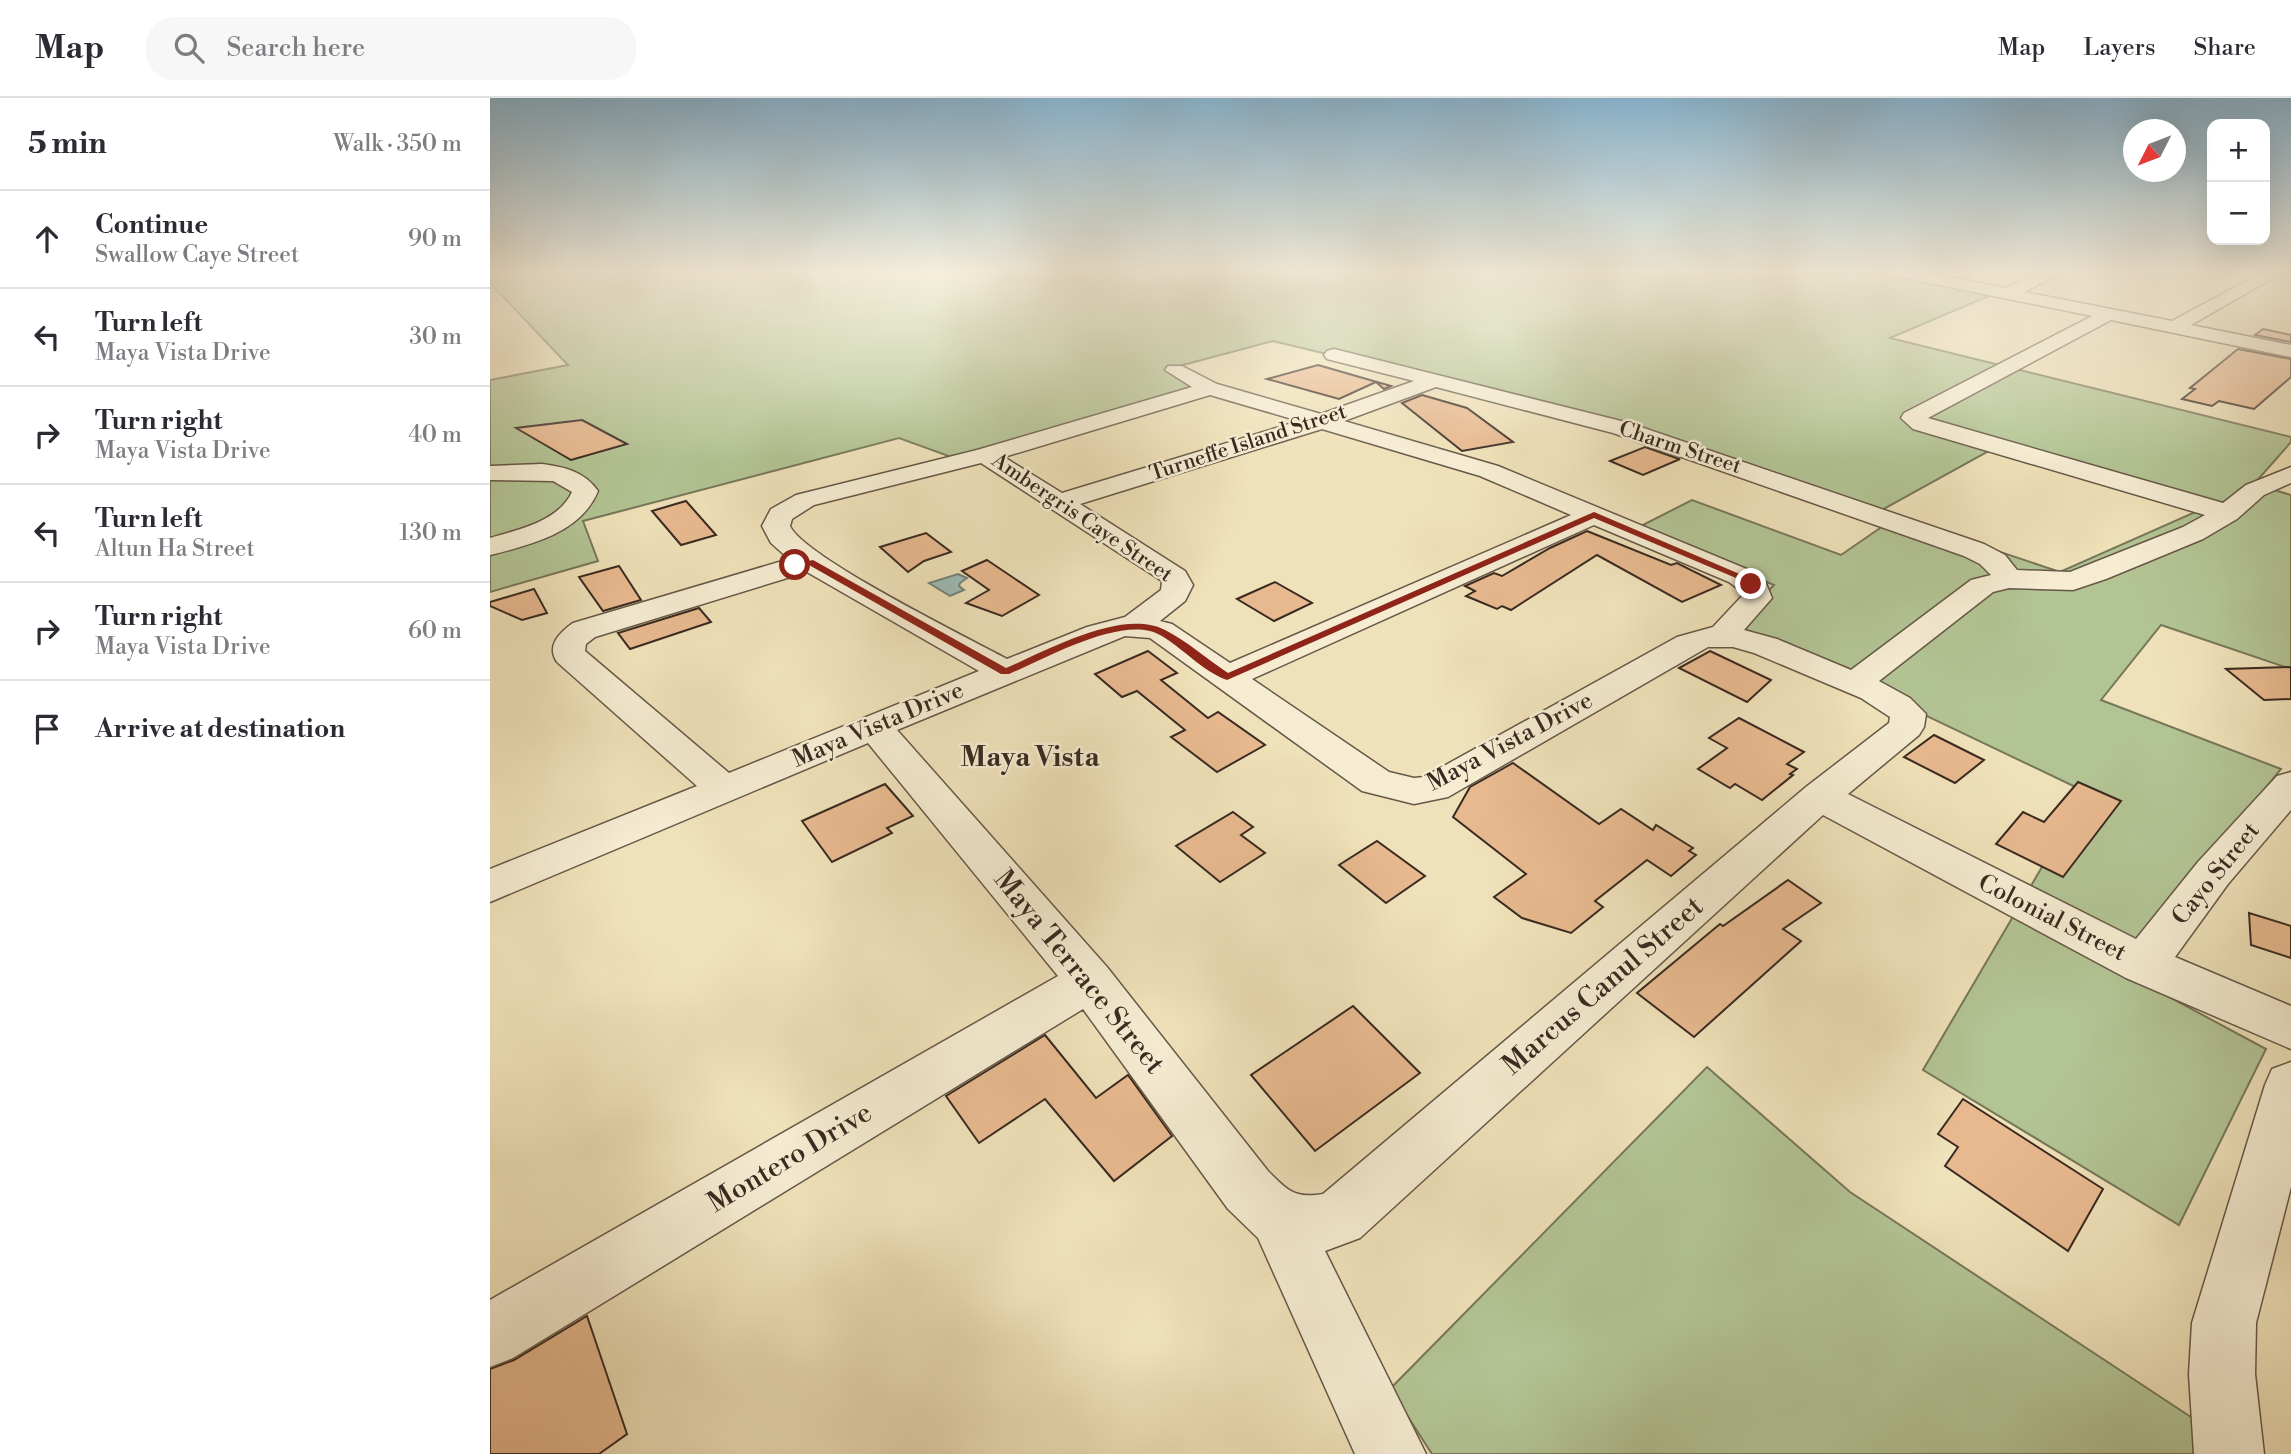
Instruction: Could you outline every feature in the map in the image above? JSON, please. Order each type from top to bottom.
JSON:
[{"type":"street","points":[[2074,333],[1912,418],[1921,424],[2228,513]]},
{"type":"street","points":[[2200,333],[2291,351]]},
{"type":"street","name":"Charm Street","points":[[1334,355],[1621,428],[1974,550],[1992,558],[2001,566],[2008,579]]},
{"type":"street","points":[[1175,370],[1210,388],[1489,471],[1739,576],[1751,584],[1757,592],[1757,598],[1723,637],[1758,644],[1854,684],[1970,593],[1993,582],[2008,579],[2073,581],[2193,533],[2228,513],[2255,490],[2286,476]]},
{"type":"street","name":"Turneffe Island Street","points":[[1058,503],[1320,422],[1437,380]]},
{"type":"street","name":"Ambergris Caye Street","points":[[985,455],[1210,388]]},
{"type":"street","points":[[985,455],[828,493],[791,507],[780,515],[776,526],[781,537],[810,562],[1005,672]]},
{"type":"street","name":"Ambergris Caye Street","points":[[985,455],[1175,577],[1178,585],[1174,595],[1134,626]]},
{"type":"street","points":[[490,472],[545,473],[580,482],[585,491],[583,502],[567,516],[543,529],[490,547]]},
{"type":"street","points":[[1227,677],[1594,515]]},
{"type":"street","points":[[725,790],[597,677],[569,656],[567,648],[572,638],[584,629],[810,562]]},
{"type":"street","name":"Maya Vista Drive","points":[[490,886],[1105,631],[1134,626],[1161,631],[1376,782],[1414,791],[1434,788],[1698,640],[1723,637]]},
{"type":"street","name":"Marcus Canul Street","points":[[1281,1220],[1304,1227],[1339,1218],[1820,796],[1906,727],[1908,714],[1891,701],[1854,684]]},
{"type":"street","name":"Maya Terrace Street","points":[[874,726],[1090,981],[1248,1190],[1263,1207],[1281,1220]]},
{"type":"street","name":"Cayo Street","points":[[2143,965],[2213,873],[2291,785]]},
{"type":"street","name":"Colonial Street","points":[[1820,796],[2025,906],[2143,965],[2291,1028]]},
{"type":"street","name":"Montero Drive","points":[[490,1335],[1090,981]]},
{"type":"street","points":[[2229,1454],[2222,1374],[2224,1323],[2291,1085]]},
{"type":"street","points":[[1281,1220],[1291,1247],[1391,1454]]},
{"type":"green space","points":[[538,333],[1901,333],[1890,338],[2291,437],[2291,442],[2254,484],[2291,495],[2291,669],[2161,625],[2101,700],[2281,769],[2119,970],[2266,1049],[2179,1225],[1923,1070],[2086,792],[1734,624],[1774,585],[1639,527],[1692,500],[1841,555],[1896,517],[2060,572],[2200,510],[1994,448],[1880,511],[1637,429],[1273,341],[1168,369],[1195,386],[954,458],[899,438],[583,521],[598,561],[490,592],[490,380],[568,365]]},
{"type":"green space","points":[[1707,1067],[1850,1192],[2203,1425],[2209,1454],[1432,1454],[1390,1389]]},
{"type":"water","points":[[958,574],[967,578],[959,586],[964,590],[950,596],[929,583]]},
{"type":"building","points":[[2283,333],[2291,335],[2291,342],[2255,335]]},
{"type":"building","points":[[2238,349],[2291,359],[2291,377],[2254,409],[2219,401],[2212,406],[2182,399],[2195,389],[2190,388]]},
{"type":"building","points":[[1318,365],[1391,386],[1384,389],[1376,382],[1339,399],[1267,379]]},
{"type":"building","points":[[1422,395],[1467,408],[1513,442],[1462,451],[1402,403]]},
{"type":"building","points":[[582,420],[627,444],[571,460],[516,428]]},
{"type":"building","points":[[1645,447],[1680,459],[1643,475],[1610,461]]},
{"type":"building","points":[[686,501],[716,535],[681,545],[652,511]]},
{"type":"building","points":[[1587,531],[1671,565],[1677,563],[1721,585],[1682,602],[1597,555],[1511,610],[1502,606],[1497,609],[1466,596],[1475,591],[1465,586],[1494,573],[1502,576],[1550,548]]},
{"type":"building","points":[[926,533],[951,552],[924,561],[908,572],[880,547]]},
{"type":"building","points":[[987,560],[1039,595],[1002,616],[966,603],[989,590],[962,571]]},
{"type":"building","points":[[619,566],[641,600],[603,611],[579,577]]},
{"type":"building","points":[[1275,582],[1312,603],[1274,621],[1237,599]]},
{"type":"building","points":[[534,589],[547,613],[522,620],[490,606],[490,602]]},
{"type":"building","points":[[699,608],[711,622],[630,649],[618,633]]},
{"type":"building","points":[[1148,651],[1177,673],[1161,680],[1208,718],[1218,712],[1265,745],[1217,772],[1171,737],[1185,730],[1137,691],[1122,697],[1095,674]]},
{"type":"building","points":[[1710,651],[1771,680],[1747,702],[1679,668]]},
{"type":"building","points":[[2291,667],[2291,699],[2264,700],[2226,669]]},
{"type":"building","points":[[1739,718],[1804,752],[1787,764],[1797,769],[1790,774],[1793,775],[1762,800],[1735,784],[1730,788],[1698,769],[1727,748],[1709,738]]},
{"type":"building","points":[[1934,735],[1984,760],[1955,783],[1904,757]]},
{"type":"building","points":[[1513,763],[1599,824],[1621,809],[1653,830],[1656,825],[1693,848],[1689,851],[1696,855],[1671,876],[1647,860],[1595,901],[1603,907],[1571,933],[1522,918],[1494,897],[1526,874],[1453,817],[1470,787]]},
{"type":"building","points":[[2078,782],[2121,801],[2063,877],[1996,844],[2023,812],[2044,822]]},
{"type":"building","points":[[885,784],[913,816],[887,828],[892,833],[832,862],[802,821]]},
{"type":"building","points":[[1233,812],[1253,827],[1241,835],[1265,853],[1220,882],[1176,846]]},
{"type":"building","points":[[1377,841],[1425,876],[1386,903],[1339,865]]},
{"type":"building","points":[[1788,880],[1821,903],[1783,929],[1801,941],[1694,1037],[1637,993],[1720,924],[1723,926]]},
{"type":"building","points":[[2249,913],[2291,926],[2291,958],[2251,945]]},
{"type":"building","points":[[1353,1006],[1420,1073],[1315,1151],[1251,1075]]},
{"type":"building","points":[[1045,1035],[1096,1098],[1128,1075],[1172,1136],[1114,1181],[1045,1099],[979,1143],[946,1096]]},
{"type":"building","points":[[1963,1099],[2103,1189],[2068,1251],[1945,1166],[1958,1147],[1938,1134]]},
{"type":"building","points":[[587,1316],[627,1434],[599,1454],[490,1454],[490,1369],[514,1360]]},
{"type":"district","name":"Maya Vista","points":[[1030,757]]},
{"type":"route","points":[[795,565],[810,562],[1005,672],[1105,631],[1134,626],[1161,631],[1227,677],[1594,515],[1739,576],[1751,584]]}]
